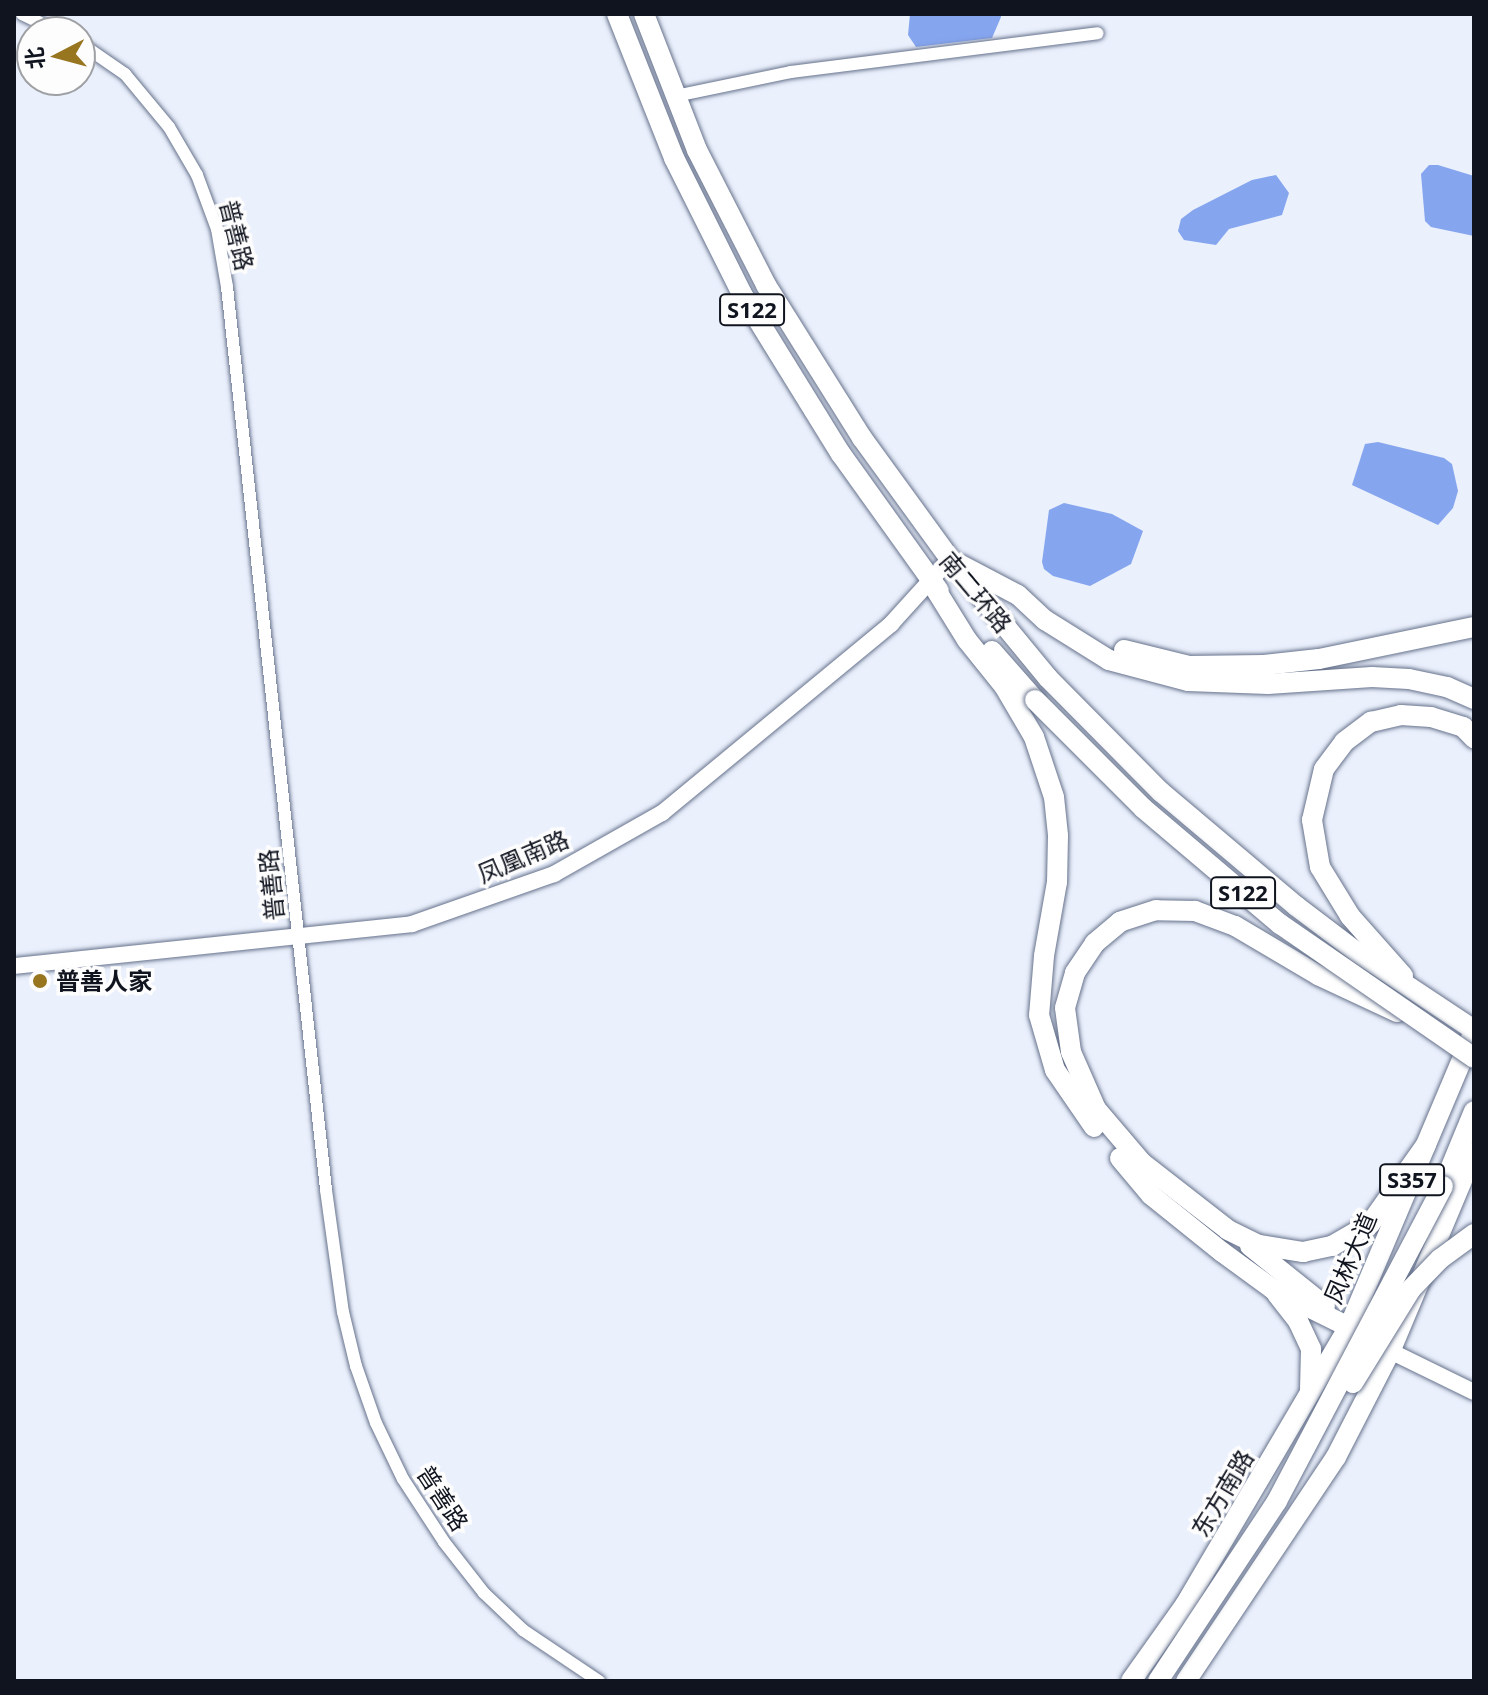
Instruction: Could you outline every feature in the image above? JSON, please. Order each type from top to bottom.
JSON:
[{"type":"main road","name":"南二环路","points":[[617,14],[674,158],[742,294],[841,454],[931,582],[1035,700],[1143,808],[1280,924],[1413,1019],[1474,1058]]},
{"type":"main road","name":"南二环路","points":[[644,14],[697,150],[774,299],[862,438],[950,559],[1048,678],[1161,792],[1296,906],[1474,1031]]},
{"type":"main road","points":[[950,559],[1018,595],[1056,627],[1109,660],[1188,681],[1266,675],[1409,679],[1447,687],[1474,699]]},
{"type":"main road","points":[[931,582],[967,640],[1004,686],[1034,737],[1054,797],[1058,836],[1057,882],[1044,956],[1039,1015],[1055,1070],[1093,1125],[1151,1195],[1274,1290],[1349,1327]]},
{"type":"main road","points":[[1266,675],[1474,627]]},
{"type":"main road","points":[[1416,992],[1350,916],[1320,867],[1312,820],[1324,769],[1344,742],[1371,722],[1401,715],[1431,717],[1463,727],[1474,738]]},
{"type":"main road","points":[[1349,1327],[1142,1163],[1096,1109],[1071,1052],[1065,1008],[1075,973],[1095,943],[1120,922],[1156,910],[1195,911],[1235,926],[1318,975],[1413,1019]]},
{"type":"main road","name":"凤林大道","points":[[1349,1327],[1474,1031]]},
{"type":"main road","points":[[1277,1501],[1443,1186],[1474,1111]]},
{"type":"main road","points":[[1228,1230],[1259,1245],[1303,1252],[1332,1246],[1370,1224],[1426,1145]]},
{"type":"main road","name":"S357","points":[[1390,1352],[1474,1152]]},
{"type":"main road","points":[[1158,1681],[1411,1289],[1440,1259],[1474,1234]]},
{"type":"main road","points":[[1274,1290],[1298,1321],[1311,1349],[1310,1396]]},
{"type":"main road","name":"东方南路","points":[[1131,1681],[1185,1605],[1349,1327]]},
{"type":"main road","points":[[1186,1681],[1336,1457],[1390,1352]]},
{"type":"street","points":[[676,96],[791,72],[1098,33]]},
{"type":"street","name":"普善路","points":[[96,54],[125,74],[169,127],[197,175],[217,229],[227,287],[298,938],[343,1312],[376,1423],[403,1479],[444,1542],[484,1593],[523,1630],[599,1681]]},
{"type":"street","name":"凤凰南路","points":[[14,966],[412,924],[554,874],[662,813],[891,624],[950,559]]},
{"type":"street","points":[[1349,1327],[1390,1352],[1474,1392]]},
{"type":"water","points":[[910,14],[1001,14],[1001,17],[992,38],[916,47],[908,35]]},
{"type":"water","points":[[1429,165],[1474,176],[1474,236],[1431,227],[1425,221],[1421,174]]},
{"type":"water","points":[[1276,175],[1289,193],[1282,215],[1229,229],[1216,245],[1184,240],[1178,231],[1181,219],[1193,210],[1252,180]]},
{"type":"water","points":[[1378,442],[1444,458],[1452,464],[1458,491],[1453,508],[1438,525],[1352,485],[1365,444]]},
{"type":"water","points":[[1064,503],[1112,514],[1143,531],[1131,564],[1090,586],[1053,576],[1044,569],[1042,562],[1049,510]]},
{"type":"place","name":"普善人家","points":[[40,981]]}]
